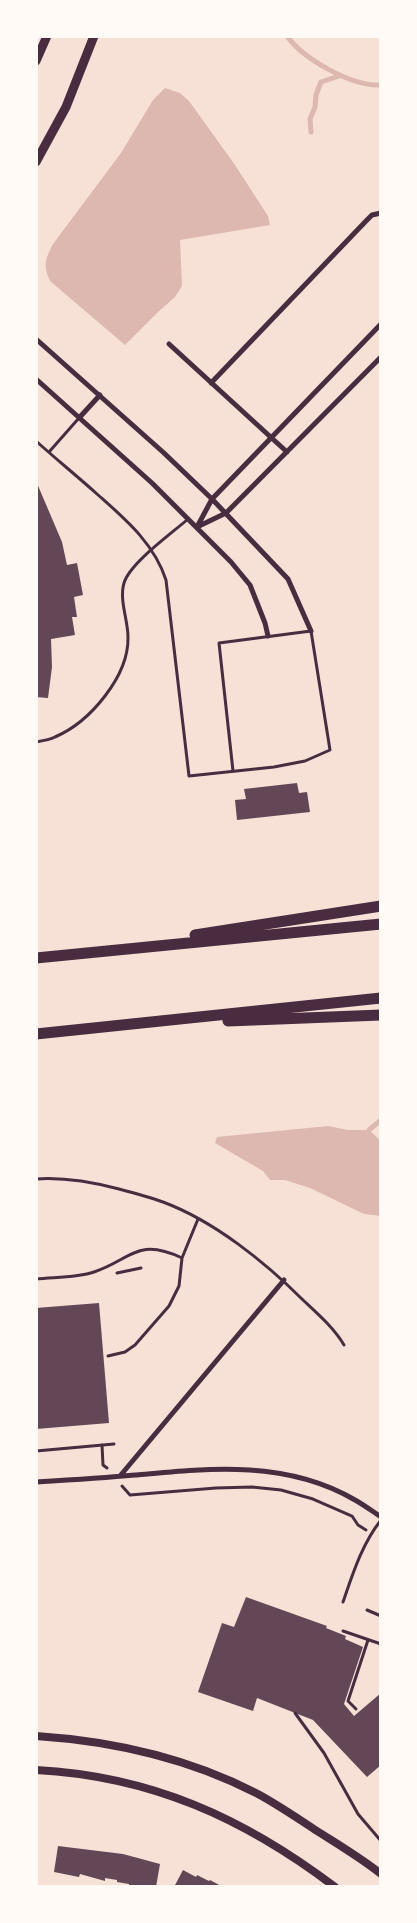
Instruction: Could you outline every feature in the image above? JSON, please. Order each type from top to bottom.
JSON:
[{"type":"highway","points":[[62,955],[381,906]]},
{"type":"highway","points":[[36,958],[381,924]]},
{"type":"highway","points":[[36,1034],[381,998]]},
{"type":"highway","points":[[94,1028],[381,1015]]},
{"type":"main road","points":[[36,61],[47,36]]},
{"type":"main road","points":[[36,162],[66,107],[94,36]]},
{"type":"street","points":[[211,382],[372,215],[381,213]]},
{"type":"street","points":[[196,527],[212,499],[381,324]]},
{"type":"street","points":[[36,339],[100,395],[226,513],[288,579],[311,631]]},
{"type":"street","points":[[169,344],[287,452]]},
{"type":"street","points":[[196,527],[226,513],[381,357]]},
{"type":"street","points":[[36,379],[189,519],[232,562],[250,585],[268,636]]},
{"type":"street","points":[[79,418],[100,395]]},
{"type":"street","points":[[120,1476],[284,1280]]},
{"type":"street","points":[[36,1482],[228,1468],[263,1470],[294,1476],[328,1487],[355,1499],[381,1518]]},
{"type":"street","points":[[36,1736],[92,1741],[127,1748],[228,1780],[288,1812],[348,1850],[381,1874]]},
{"type":"street","points":[[36,1770],[69,1772],[114,1779],[164,1793],[213,1812],[253,1832],[334,1887]]},
{"type":"lane","points":[[49,452],[79,418]]},
{"type":"lane","points":[[36,441],[125,519],[143,538],[161,564],[166,580],[189,776],[233,771],[274,766],[305,760],[330,750],[311,631],[219,643],[233,771]]},
{"type":"lane","points":[[36,742],[55,737],[78,723],[109,690],[122,667],[128,638],[123,585],[130,570],[189,519]]},
{"type":"lane","points":[[36,1180],[68,1180],[108,1186],[165,1202],[198,1219],[230,1239],[284,1280],[329,1325],[344,1345]]},
{"type":"lane","points":[[108,1356],[125,1352],[135,1345],[169,1306],[179,1286],[182,1258],[198,1219]]},
{"type":"lane","points":[[36,1279],[78,1276],[96,1272],[137,1250],[162,1251],[182,1258]]},
{"type":"lane","points":[[343,1602],[370,1533],[381,1518]]},
{"type":"path","points":[[36,1451],[114,1444]]},
{"type":"path","points":[[102,1445],[103,1465],[130,1495],[216,1488],[252,1487],[281,1490],[313,1499],[352,1516],[358,1525],[370,1533]]},
{"type":"path","points":[[367,1610],[381,1616]]},
{"type":"path","points":[[343,1631],[381,1644]]},
{"type":"path","points":[[356,1709],[348,1701],[368,1640]]},
{"type":"path","points":[[295,1713],[324,1753],[358,1814],[381,1841]]},
{"type":"shaded area","points":[[165,88],[180,93],[189,101],[235,165],[268,216],[270,225],[180,240],[182,286],[175,297],[125,345],[50,281],[46,270],[46,262],[53,244],[121,153],[153,100]]},
{"type":"shaded area","points":[[328,1126],[348,1130],[369,1130],[381,1141],[381,1216],[364,1214],[310,1188],[285,1180],[270,1180],[263,1171],[215,1143],[217,1137]]},
{"type":"building","points":[[36,481],[62,542],[67,565],[77,563],[83,595],[74,597],[77,617],[72,617],[75,635],[51,639],[52,667],[48,698],[36,697]]},
{"type":"building","points":[[297,783],[299,793],[307,792],[310,812],[237,820],[235,800],[246,799],[244,789]]},
{"type":"building","points":[[99,1303],[109,1423],[36,1429],[36,1308]]},
{"type":"building","points":[[246,1597],[327,1626],[326,1628],[346,1636],[345,1639],[363,1647],[344,1704],[354,1716],[381,1693],[381,1765],[367,1777],[313,1720],[257,1698],[253,1711],[198,1692],[222,1623],[234,1627]]},
{"type":"building","points":[[58,1846],[123,1854],[160,1864],[156,1887],[132,1887],[129,1884],[117,1882],[117,1880],[105,1878],[105,1881],[80,1874],[79,1877],[54,1872]]},
{"type":"building","points":[[183,1870],[196,1877],[197,1875],[210,1880],[223,1887],[174,1887]]},
{"type":"waterway","points":[[287,36],[304,54],[330,70],[357,81],[381,85]]},
{"type":"waterway","points":[[311,132],[310,119],[321,82],[339,76]]},
{"type":"waterway","points":[[369,1130],[381,1120]]}]
